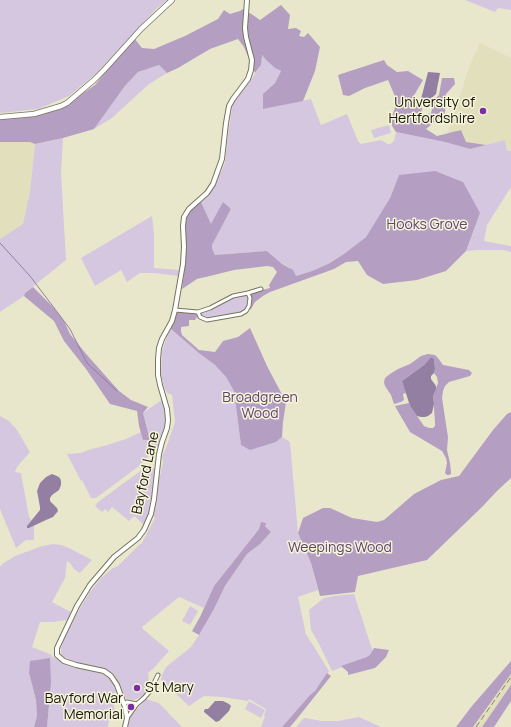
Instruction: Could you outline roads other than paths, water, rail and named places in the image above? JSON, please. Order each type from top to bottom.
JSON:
[{"type":"main road","points":[[0,117],[34,114],[61,106],[67,102],[94,80],[141,29],[172,0]]},
{"type":"street","points":[[247,0],[245,28],[252,60],[251,70],[248,79],[229,106],[222,159],[211,188],[205,196],[189,209],[184,217],[183,264],[175,310],[198,312],[210,308],[233,296],[261,289]]},
{"type":"street","points":[[198,312],[200,317],[207,320],[241,314],[246,311],[249,306],[250,298],[248,293]]},
{"type":"street","name":"Bayford Lane","points":[[127,718],[124,704],[117,686],[111,676],[104,671],[76,665],[64,660],[57,655],[57,651],[58,645],[83,595],[114,557],[138,538],[144,530],[151,514],[159,454],[168,420],[167,409],[160,385],[157,367],[161,343],[169,328],[175,310]]},
{"type":"street","points":[[124,727],[127,718],[137,704],[150,691],[158,675]]},
{"type":"street","points":[[124,704],[127,702],[137,704]]},
{"type":"waterway","points":[[0,243],[30,276],[70,329],[87,363],[117,391]]},
{"type":"railway","points":[[476,727],[511,677]]},
{"type":"place","name":"University of Hertfordshire","points":[[483,111]]},
{"type":"place","name":"St Mary","points":[[137,688]]},
{"type":"place","name":"Bayford War Memorial","points":[[131,707]]},
{"type":"park label","name":"Hooks Grove","points":[[427,225]]},
{"type":"park label","name":"Broadgreen Wood","points":[[260,406]]},
{"type":"park label","name":"Weepings Wood","points":[[340,548]]}]
